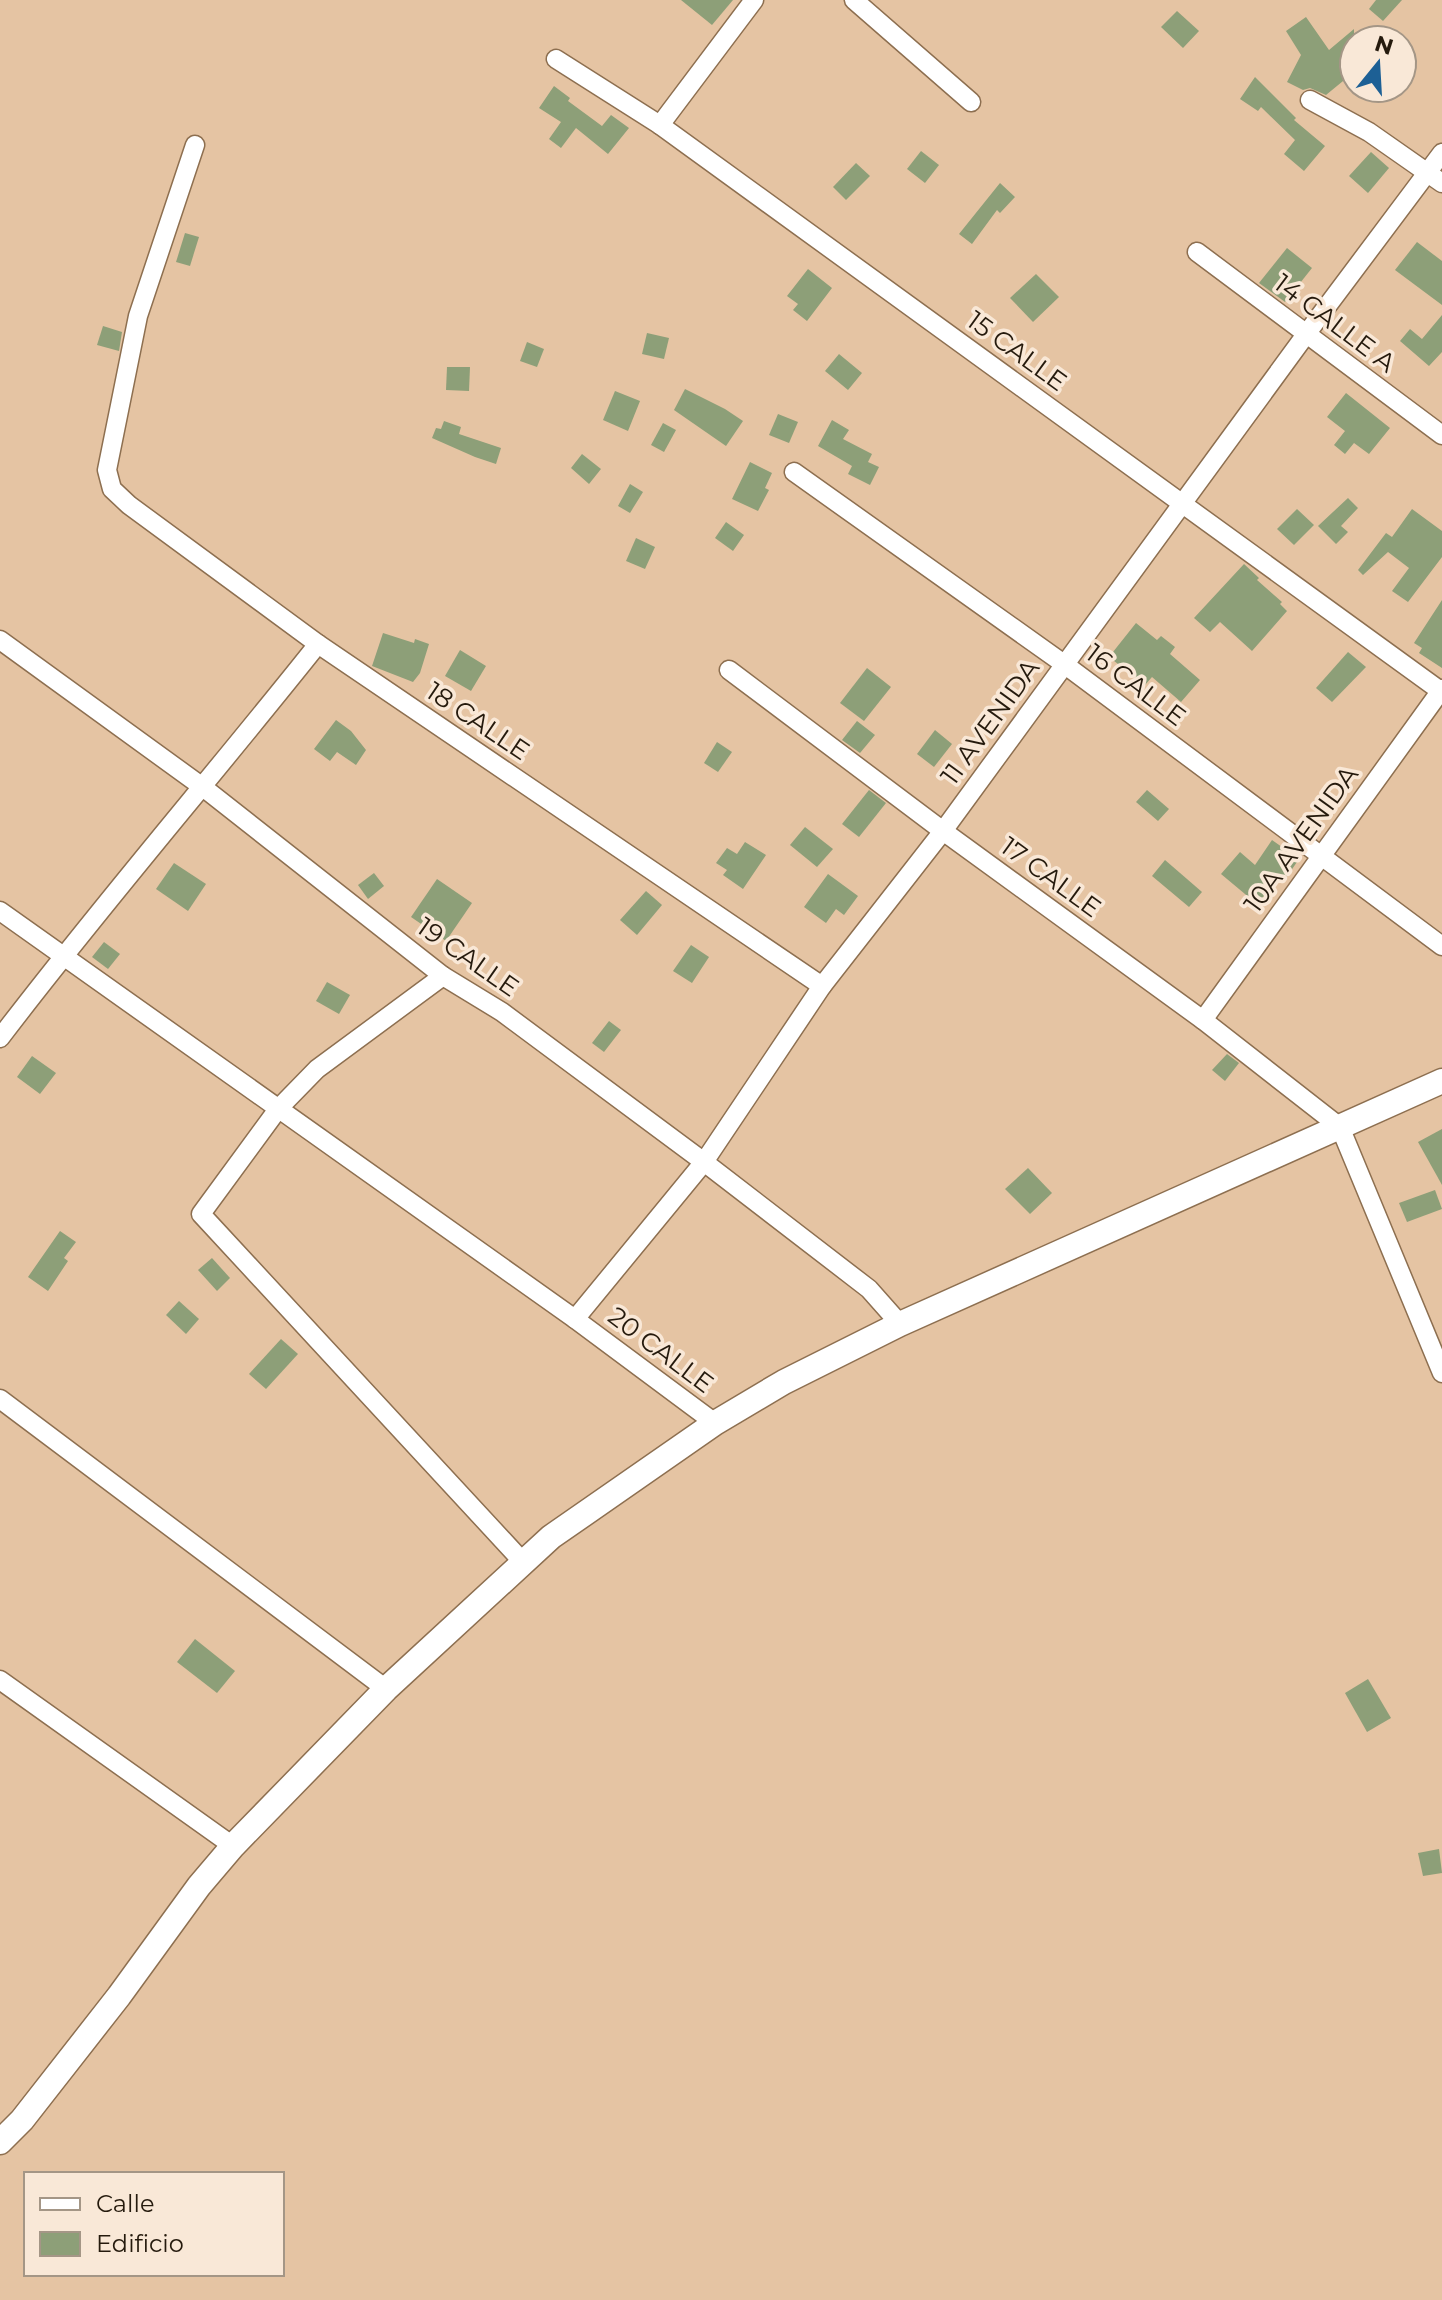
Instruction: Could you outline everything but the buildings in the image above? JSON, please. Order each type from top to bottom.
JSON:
[{"type":"main road","points":[[0,2142],[22,2120],[119,1996],[199,1886],[233,1846],[386,1689],[523,1562],[577,1518],[715,1423],[784,1382],[900,1324],[1442,1081]]},
{"type":"street","points":[[660,125],[754,0]]},
{"type":"street","points":[[854,0],[971,102]]},
{"type":"street","name":"15 CALLE","points":[[556,59],[660,125],[1441,691]]},
{"type":"street","points":[[1310,100],[1369,132],[1435,178]]},
{"type":"street","name":"18 CALLE","points":[[195,145],[138,316],[107,470],[112,489],[129,505],[318,644],[822,986]]},
{"type":"street","name":"11 AVENIDA","points":[[575,1319],[704,1162],[822,986],[943,831],[1307,333],[1435,178],[1442,153]]},
{"type":"street","name":"14 CALLE A","points":[[1197,252],[1442,435]]},
{"type":"street","name":"16 CALLE","points":[[794,472],[1064,664],[1442,946]]},
{"type":"street","name":"19 CALLE","points":[[0,640],[204,788],[443,976],[502,1012],[704,1162],[869,1289],[900,1324]]},
{"type":"street","points":[[0,1038],[62,956],[204,788],[318,644]]},
{"type":"street","name":"17 CALLE","points":[[729,670],[1203,1020],[1340,1127]]},
{"type":"street","name":"10A AVENIDA","points":[[1203,1020],[1441,691]]},
{"type":"street","name":"20 CALLE","points":[[0,911],[575,1319],[715,1423]]},
{"type":"street","points":[[443,976],[317,1069],[278,1109],[201,1214],[523,1562]]},
{"type":"street","points":[[1340,1127],[1442,1373]]},
{"type":"street","points":[[0,1399],[386,1689]]},
{"type":"street","points":[[0,1680],[233,1846]]}]
